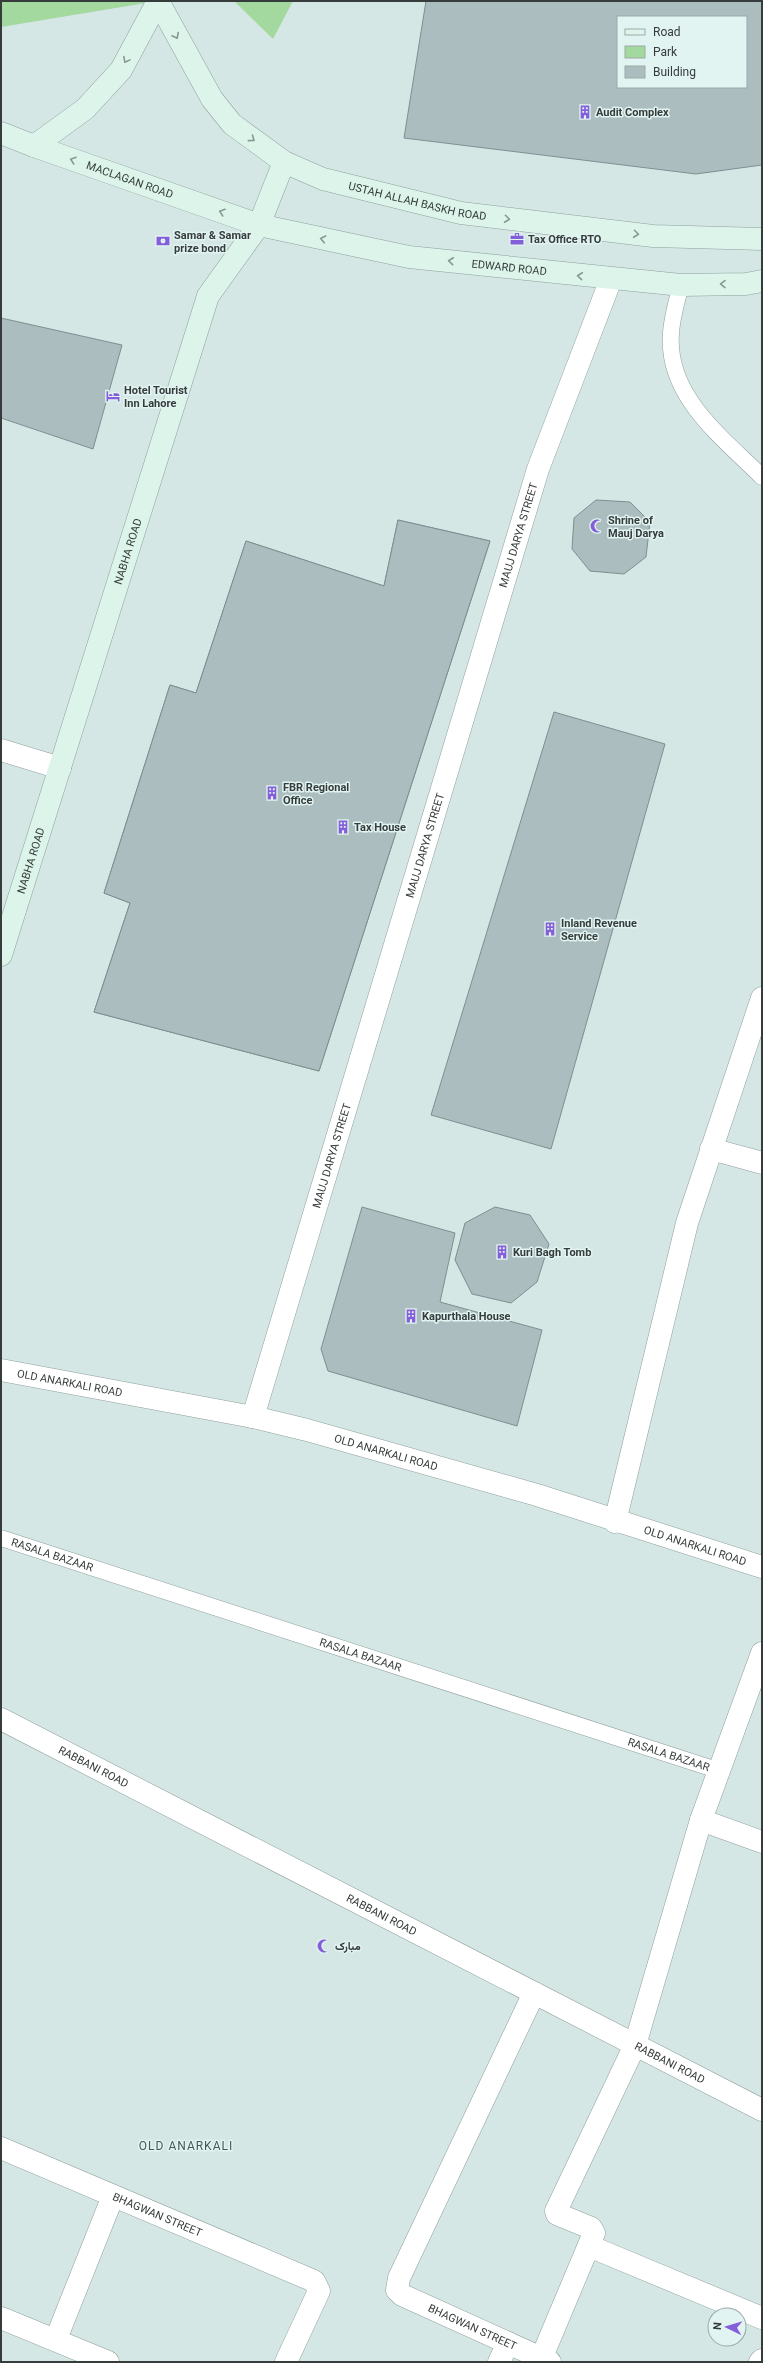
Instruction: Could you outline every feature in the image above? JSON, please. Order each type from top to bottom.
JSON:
[{"type":"main road","points":[[34,146],[85,109],[121,70],[158,1]]},
{"type":"main road","name":"USTAH ALLAH BASKH ROAD","points":[[158,1],[212,99],[232,124],[284,162],[323,179],[461,214],[653,236],[762,239]]},
{"type":"main road","name":"MACLAGAN ROAD","points":[[1,133],[34,146],[259,224]]},
{"type":"main road","name":"NABHA ROAD","points":[[1,955],[208,296],[259,224],[284,162]]},
{"type":"main road","name":"EDWARD ROAD","points":[[259,224],[409,257],[681,285],[746,284],[762,281]]},
{"type":"street","name":"MAUJ DARYA STREET","points":[[253,1417],[538,469],[611,279]]},
{"type":"street","points":[[1,750],[60,768]]},
{"type":"street","points":[[615,1522],[687,1223],[711,1149],[756,1038],[762,998]]},
{"type":"street","points":[[711,1149],[762,1163]]},
{"type":"street","name":"OLD ANARKALI ROAD","points":[[1,1370],[253,1417],[537,1495],[615,1522],[762,1567]]},
{"type":"street","points":[[546,2360],[594,2230],[557,2214],[556,2211],[635,2044],[700,1820],[720,1771],[762,1653]]},
{"type":"street","name":"RABBANI ROAD","points":[[1,1719],[762,2110]]},
{"type":"street","points":[[700,1820],[762,1842]]},
{"type":"street","name":"BHAGWAN STREET","points":[[534,1993],[399,2278],[397,2290],[402,2295],[504,2352],[546,2360]]},
{"type":"street","name":"BHAGWAN STREET","points":[[1,2148],[314,2281],[318,2291],[286,2362]]},
{"type":"street","points":[[56,2339],[114,2196]]},
{"type":"street","points":[[589,2246],[762,2318]]},
{"type":"street","points":[[1,2318],[56,2339],[108,2362]]},
{"type":"lane","points":[[681,285],[671,333],[674,365],[687,398],[704,420],[762,477]]},
{"type":"lane","name":"RASALA BAZAAR","points":[[1,1538],[720,1771]]},
{"type":"green space","points":[[1,1],[158,1],[1,27]]},
{"type":"green space","points":[[234,1],[293,1],[273,39]]},
{"type":"building","name":"Audit Complex","points":[[426,1],[762,1],[762,165],[696,174],[404,138]]},
{"type":"building","points":[[1,318],[122,345],[93,449],[1,418]]},
{"type":"building","points":[[596,500],[630,502],[650,522],[646,557],[624,574],[590,571],[572,549],[574,518]]},
{"type":"building","name":"Tax House","points":[[398,520],[490,541],[319,1071],[94,1012],[130,903],[104,893],[170,685],[196,693],[246,541],[384,586]],"holes":[[[228,761],[300,784],[268,891],[195,870]]]},
{"type":"building","name":"Tax House","points":[[398,520],[490,541],[319,1071],[94,1012],[130,903],[104,893],[170,685],[196,693],[246,541],[384,586]]},
{"type":"building","name":"Inland Revenue Service","points":[[554,712],[665,744],[551,1149],[431,1115]]},
{"type":"building","name":"Kapurthala House","points":[[362,1207],[455,1233],[440,1302],[542,1330],[517,1426],[328,1371],[321,1349]]},
{"type":"building","name":"Kuri Bagh Tomb","points":[[495,1207],[530,1215],[549,1244],[537,1282],[511,1303],[472,1294],[455,1260],[465,1223]]},
{"type":"place","name":"Audit Complex","points":[[585,112]]},
{"type":"place","name":"Tax Office RTO","points":[[517,239]]},
{"type":"place","name":"Samar & Samar prize bond","points":[[163,241]]},
{"type":"place","name":"Hotel Tourist Inn Lahore","points":[[113,396]]},
{"type":"place","name":"Shrine of Mauj Darya","points":[[597,526]]},
{"type":"place","name":"FBR Regional Office","points":[[272,793]]},
{"type":"place","name":"Tax House","points":[[343,827]]},
{"type":"place","name":"Inland Revenue Service","points":[[550,929]]},
{"type":"place","name":"Kuri Bagh Tomb","points":[[502,1252]]},
{"type":"place","name":"Kapurthala House","points":[[411,1316]]},
{"type":"place","name":"مبارک","points":[[324,1946]]},
{"type":"district","name":"OLD ANARKALI","points":[[186,2146]]}]
